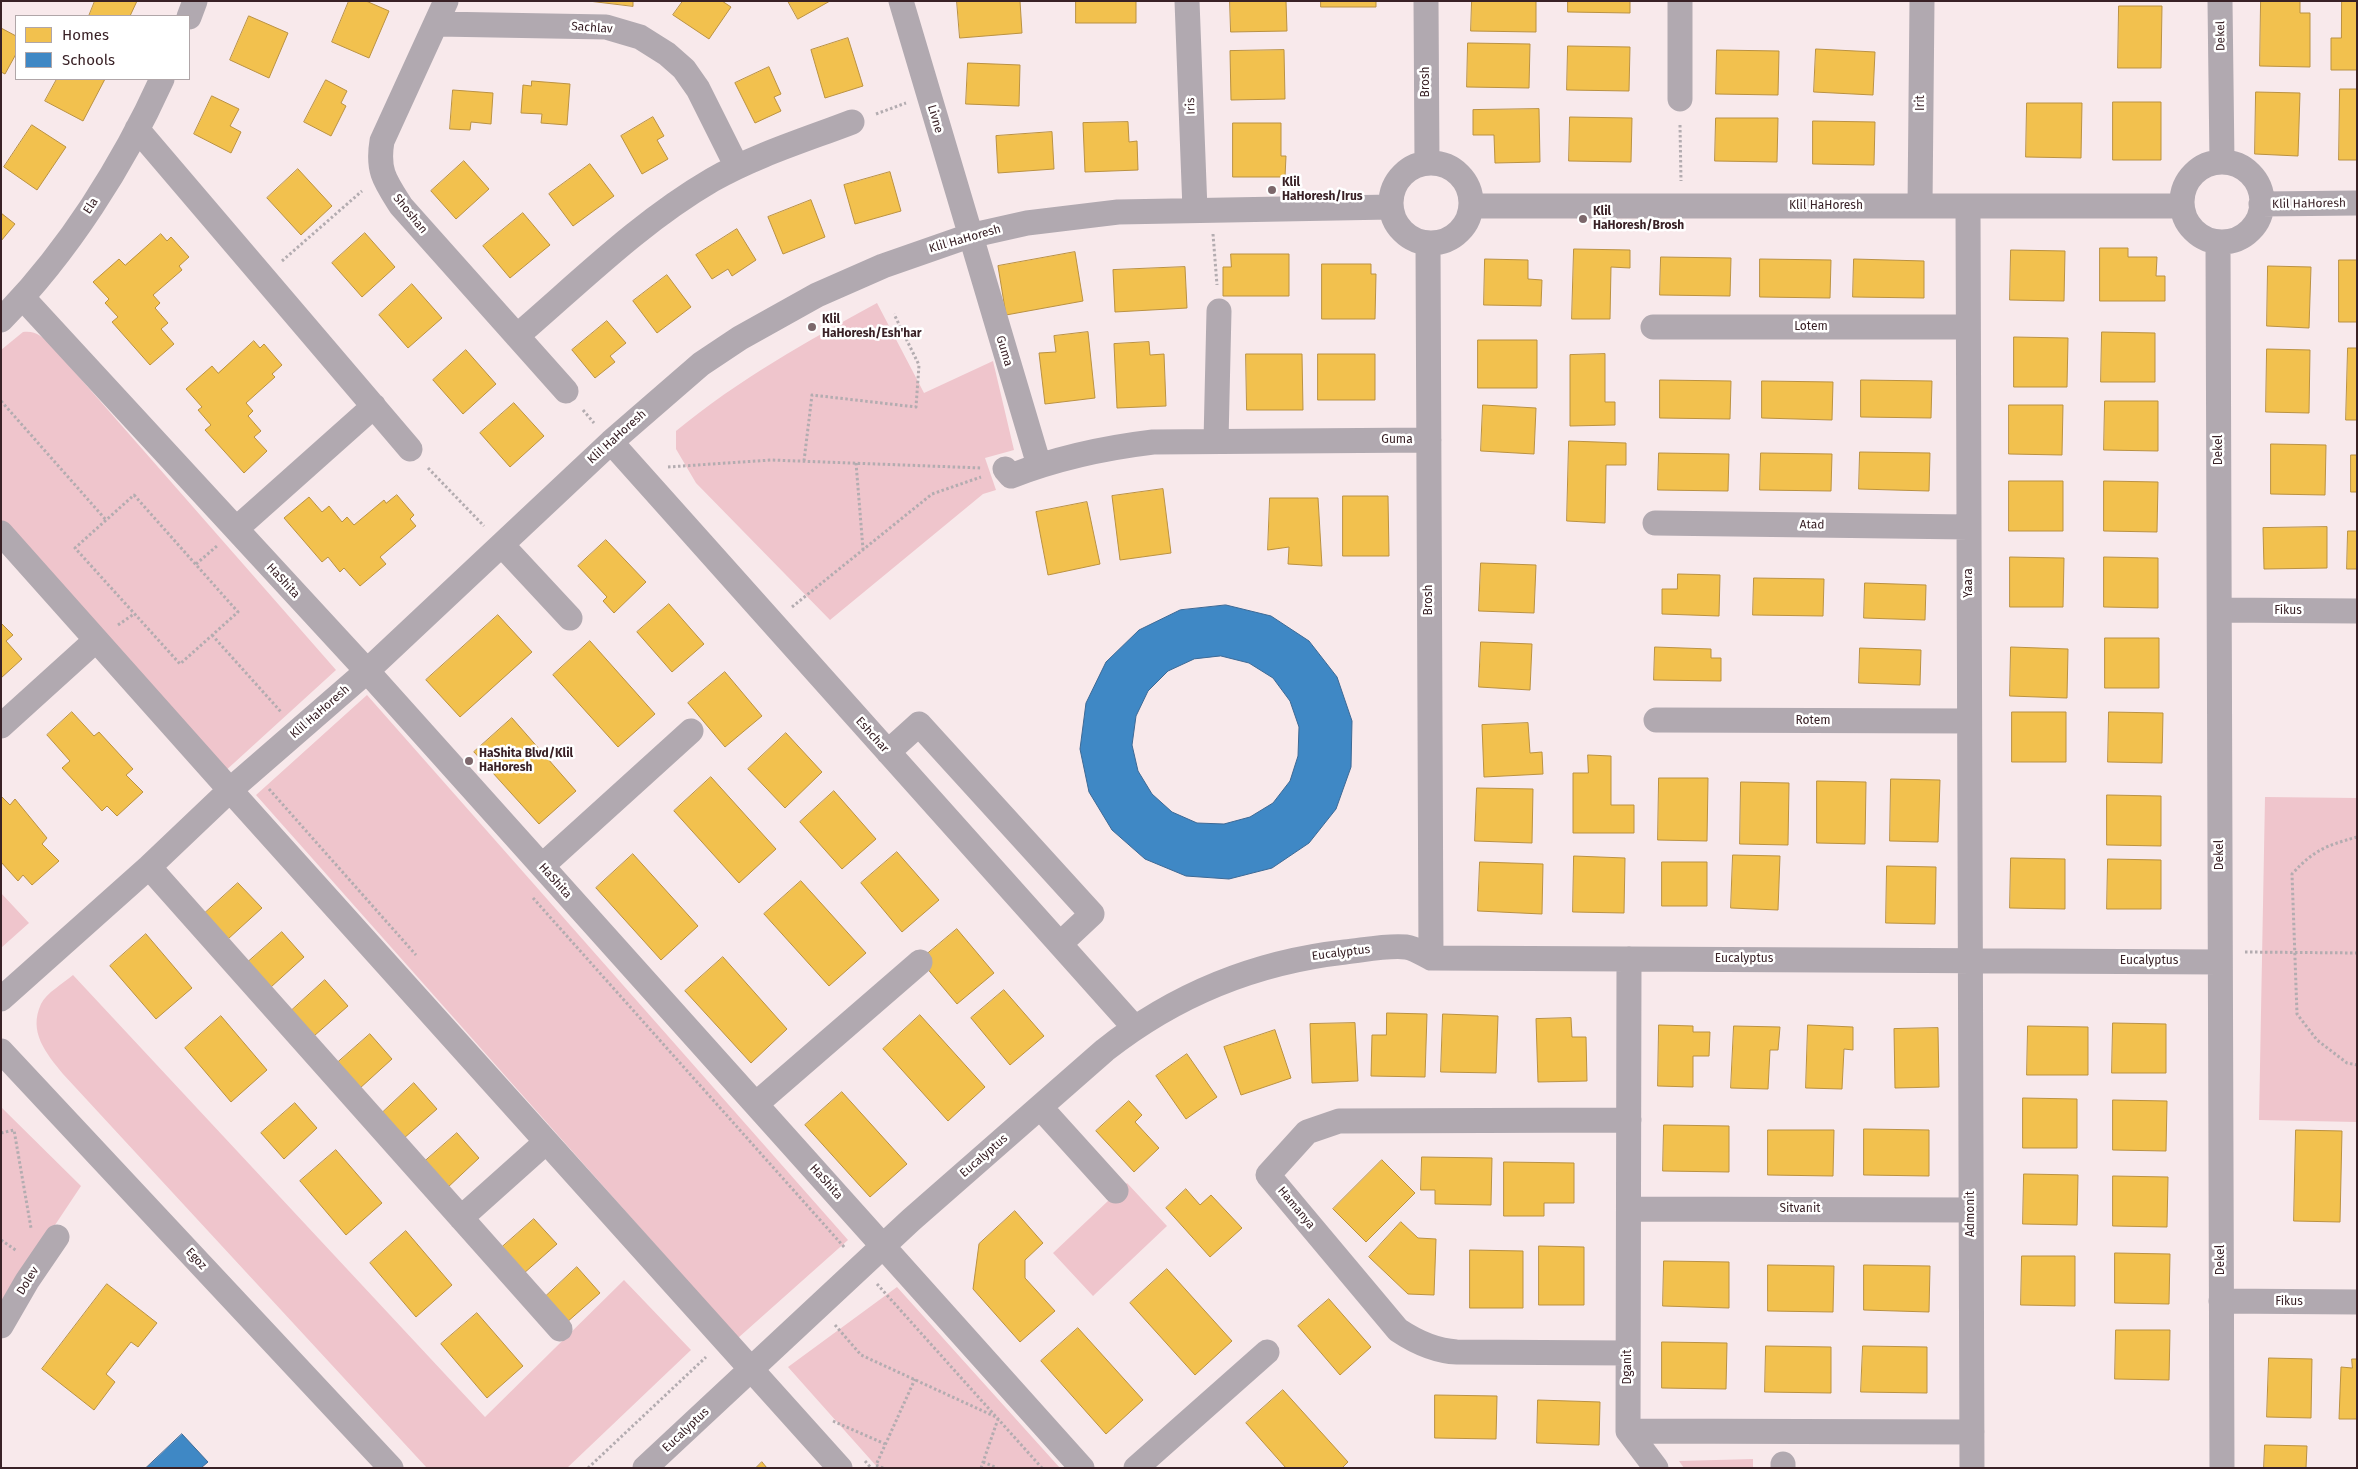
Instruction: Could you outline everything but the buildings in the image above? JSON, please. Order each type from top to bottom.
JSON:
[{"type":"street","points":[[190,15],[195,1]]},
{"type":"street","name":"Livne","points":[[901,1],[969,236]]},
{"type":"street","name":"Iris","points":[[1187,1],[1203,210]]},
{"type":"street","name":"Brosh","points":[[1426,1],[1427,163]]},
{"type":"street","points":[[1680,1],[1680,99]]},
{"type":"street","name":"Irit","points":[[1920,206],[1922,1]]},
{"type":"street","name":"Dekel","points":[[2220,1],[2222,162]]},
{"type":"street","name":"Sachlav","points":[[442,12],[606,27],[640,37],[667,54],[684,69],[698,89],[737,167]]},
{"type":"street","name":"Shoshan","points":[[442,12],[382,141],[379,160],[381,174],[400,206],[566,391]]},
{"type":"street","name":"Ela","points":[[1,320],[23,298],[91,207],[137,129],[162,80]]},
{"type":"street","points":[[517,336],[652,221],[701,187],[737,167],[852,122]]},
{"type":"street","points":[[137,129],[410,449]]},
{"type":"street","points":[[2222,162],[2237,164],[2252,175],[2260,192],[2261,204],[2259,217],[2248,232],[2238,239],[2218,242],[2206,239],[2188,223],[2182,206],[2184,186],[2191,176],[2206,165],[2222,162]]},
{"type":"street","points":[[1427,163],[1440,164],[1456,172],[1468,187],[1471,206],[1465,224],[1457,233],[1446,240],[1428,243],[1416,240],[1405,234],[1394,219],[1391,207],[1392,194],[1400,177],[1410,169],[1427,163]]},
{"type":"street","name":"Klil HaHoresh","points":[[2261,204],[2357,203]]},
{"type":"street","name":"Klil HaHoresh","points":[[1471,206],[2182,206]]},
{"type":"street","name":"Yaara","points":[[1968,206],[1970,960]]},
{"type":"street","name":"Klil HaHoresh","points":[[1,999],[149,867],[230,790],[367,671],[611,442],[700,364],[740,338],[847,280],[969,236],[1027,222],[1072,216],[1203,210],[1391,207]]},
{"type":"street","name":"Guma","points":[[969,236],[1039,465]]},
{"type":"street","name":"Dekel","points":[[2218,242],[2222,1468]]},
{"type":"street","name":"Brosh","points":[[1428,243],[1431,958]]},
{"type":"street","name":"HaShita","points":[[23,298],[367,671],[1082,1468]]},
{"type":"street","points":[[1216,441],[1219,311]]},
{"type":"street","name":"Lotem","points":[[1653,327],[1968,327]]},
{"type":"street","points":[[236,529],[374,406]]},
{"type":"street","name":"Guma","points":[[1005,469],[1011,476],[1039,465],[1077,454],[1118,446],[1153,442],[1428,440]]},
{"type":"street","name":"Eshchar","points":[[611,442],[1134,1028]]},
{"type":"street","name":"Atad","points":[[1655,523],[1968,527]]},
{"type":"street","points":[[1,532],[230,790],[840,1468]]},
{"type":"street","points":[[502,545],[570,618]]},
{"type":"street","name":"Fikus","points":[[2220,610],[2357,611]]},
{"type":"street","points":[[1,726],[96,640]]},
{"type":"street","name":"Rotem","points":[[1656,720],[1969,722]]},
{"type":"street","points":[[888,752],[919,724],[1092,914],[1060,944]]},
{"type":"street","points":[[542,866],[690,731]]},
{"type":"street","points":[[149,867],[560,1329]]},
{"type":"street","name":"Eucalyptus","points":[[658,1464],[752,1370],[883,1246],[1040,1107],[1134,1028],[1194,992],[1226,979],[1295,960],[1331,954],[1407,947],[1431,958],[1970,960],[2220,957]]},
{"type":"street","name":"Dganit","points":[[1628,1431],[1629,959]]},
{"type":"street","name":"Admonit","points":[[1970,960],[1972,1468]]},
{"type":"street","points":[[756,1104],[920,962]]},
{"type":"street","name":"Egoz","points":[[1,1051],[391,1468]]},
{"type":"street","points":[[1040,1107],[1116,1192]]},
{"type":"street","name":"Hamanya","points":[[1628,1353],[1457,1352],[1432,1348],[1415,1340],[1398,1330],[1268,1175],[1307,1132],[1340,1121],[1629,1120]]},
{"type":"street","points":[[461,1218],[546,1142]]},
{"type":"street","name":"Sitvanit","points":[[1629,1209],[1971,1210]]},
{"type":"street","name":"Dolev","points":[[1,1326],[57,1237]]},
{"type":"street","name":"Fikus","points":[[2221,1301],[2357,1302]]},
{"type":"street","points":[[1136,1468],[1267,1352]]},
{"type":"street","points":[[1628,1431],[1972,1432]]},
{"type":"street","points":[[1628,1431],[1656,1468]]},
{"type":"path","points":[[852,122],[928,95]]},
{"type":"path","points":[[1680,99],[1681,206]]},
{"type":"path","points":[[263,277],[381,174]]},
{"type":"path","points":[[1203,210],[1219,311]]},
{"type":"path","points":[[804,461],[812,395],[916,406],[919,365],[894,314]]},
{"type":"path","points":[[566,391],[611,442]]},
{"type":"path","points":[[1,401],[106,520]]},
{"type":"path","points":[[410,449],[502,545]]},
{"type":"path","points":[[635,469],[772,460],[1005,469]]},
{"type":"path","points":[[856,463],[863,549]]},
{"type":"path","points":[[772,622],[932,494],[1005,469]]},
{"type":"path","points":[[134,495],[238,612],[212,635],[180,664],[75,548],[134,495]]},
{"type":"path","points":[[212,635],[298,730]]},
{"type":"path","points":[[2357,837],[2326,846],[2308,857],[2292,874],[2297,1014],[2317,1040],[2347,1063],[2357,1065]]},
{"type":"path","points":[[532,898],[838,1240]]},
{"type":"path","points":[[2220,957],[2295,952],[2357,953]]},
{"type":"path","points":[[1,1133],[14,1130],[37,1266]]},
{"type":"path","points":[[879,1286],[1042,1468]]},
{"type":"path","points":[[819,1306],[861,1355],[998,1419]]},
{"type":"path","points":[[883,1468],[876,1465],[915,1379]]},
{"type":"path","points":[[588,1468],[680,1383]]},
{"type":"path","points":[[980,1468],[998,1419],[1013,1390]]},
{"type":"path","points":[[807,1430],[826,1418],[886,1444]]},
{"type":"path","points":[[983,1462],[997,1468]]},
{"type":"shaded area","points":[[877,303],[924,393],[993,361],[1014,450],[985,458],[996,490],[983,494],[830,620],[696,483],[676,449],[676,431],[749,378]]},
{"type":"shaded area","points":[[23,332],[35,333],[51,345],[336,670],[223,773],[1,521],[1,350]]},
{"type":"shaded area","points":[[367,695],[848,1240],[738,1338],[256,795]]},
{"type":"shaded area","points":[[2265,797],[2357,798],[2357,1122],[2259,1120]]},
{"type":"shaded area","points":[[1,893],[29,923],[1,948]]},
{"type":"shaded area","points":[[73,975],[485,1417],[624,1280],[691,1350],[567,1468],[427,1468],[63,1074],[45,1050],[38,1033],[37,1024],[41,1004],[47,996]]},
{"type":"shaded area","points":[[1,1107],[81,1186],[23,1273],[1,1313]]},
{"type":"shaded area","points":[[1127,1183],[1167,1226],[1093,1296],[1053,1253]]},
{"type":"shaded area","points":[[897,1287],[1060,1468],[878,1468],[788,1367]]},
{"type":"shaded area","points":[[1753,1459],[1753,1468],[1684,1468],[1679,1461]]},
{"type":"place","name":"Klil HaHoresh/Irus","points":[[1272,190]]},
{"type":"place","name":"Klil HaHoresh/Brosh","points":[[1583,219]]},
{"type":"place","name":"Klil HaHoresh/Esh'har","points":[[812,327]]},
{"type":"place","name":"HaShita Blvd/Klil HaHoresh","points":[[469,761]]}]
